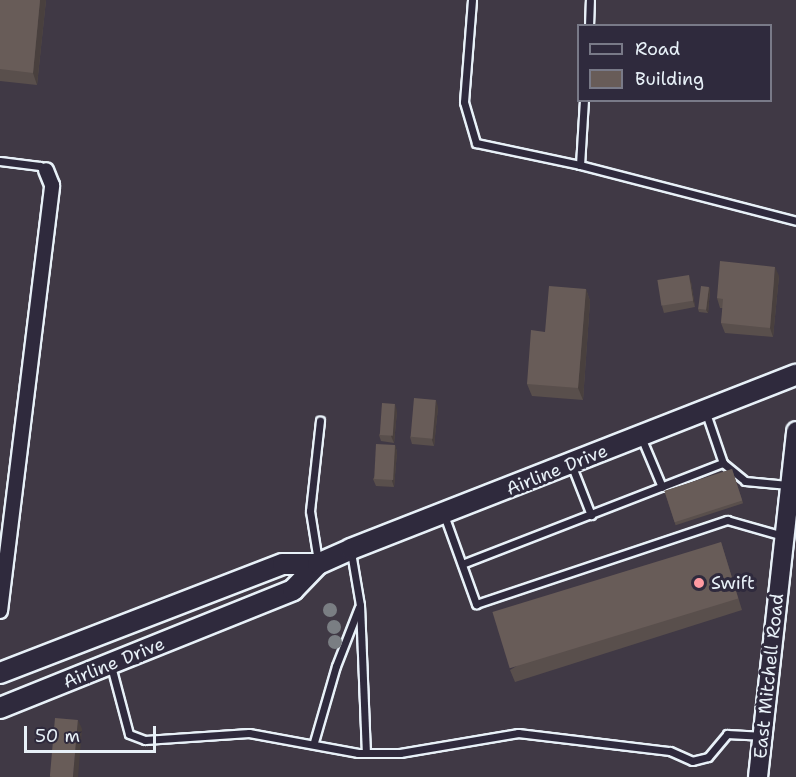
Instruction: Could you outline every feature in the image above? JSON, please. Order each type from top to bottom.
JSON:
[{"type":"main road","name":"Airline Drive","points":[[0,708],[293,590],[318,564],[351,549],[444,515],[796,375]]},
{"type":"main road","name":"Airline Drive","points":[[0,673],[283,564],[318,564]]},
{"type":"main road","points":[[0,685],[27,698]]},
{"type":"street","points":[[0,611],[52,185],[46,170]]},
{"type":"street","name":"East Mitchell Road","points":[[759,777],[796,431]]},
{"type":"lane","points":[[472,0],[464,102],[476,143],[580,165],[796,221]]},
{"type":"lane","points":[[589,24],[590,0]]},
{"type":"lane","points":[[580,165],[584,102]]},
{"type":"lane","points":[[0,161],[40,165],[46,170]]},
{"type":"lane","points":[[705,410],[723,464],[745,481],[790,485]]},
{"type":"lane","points":[[318,564],[310,512],[320,421]]},
{"type":"lane","points":[[641,437],[662,487]]},
{"type":"lane","points":[[572,464],[591,514]]},
{"type":"lane","points":[[462,564],[723,464]]},
{"type":"lane","points":[[444,515],[476,604],[728,520],[785,536]]},
{"type":"lane","points":[[351,549],[360,605],[366,753]]},
{"type":"lane","points":[[314,742],[336,666],[360,605]]},
{"type":"lane","points":[[110,664],[129,734],[145,740],[249,733],[314,742],[366,753],[400,753],[519,733],[670,751],[692,761],[708,757],[727,734],[763,736]]},
{"type":"building","points":[[0,0],[40,0],[33,73],[0,69]]},
{"type":"building","points":[[720,261],[775,267],[770,328],[721,323],[723,299],[717,298]]},
{"type":"building","points":[[689,275],[693,301],[661,306],[657,280]]},
{"type":"building","points":[[549,286],[586,289],[578,388],[527,384],[531,330],[545,332]]},
{"type":"building","points":[[701,286],[709,287],[706,310],[698,309]]},
{"type":"building","points":[[414,398],[436,400],[433,439],[411,437]]},
{"type":"building","points":[[382,403],[395,404],[393,436],[380,435]]},
{"type":"building","points":[[376,444],[395,445],[393,480],[374,479]]},
{"type":"building","points":[[732,469],[742,500],[675,522],[664,491]]},
{"type":"building","points":[[721,542],[738,598],[510,668],[492,612]]},
{"type":"building","points":[[55,718],[78,720],[73,777],[50,777]]},
{"type":"place","name":"Swift","points":[[699,583]]}]
